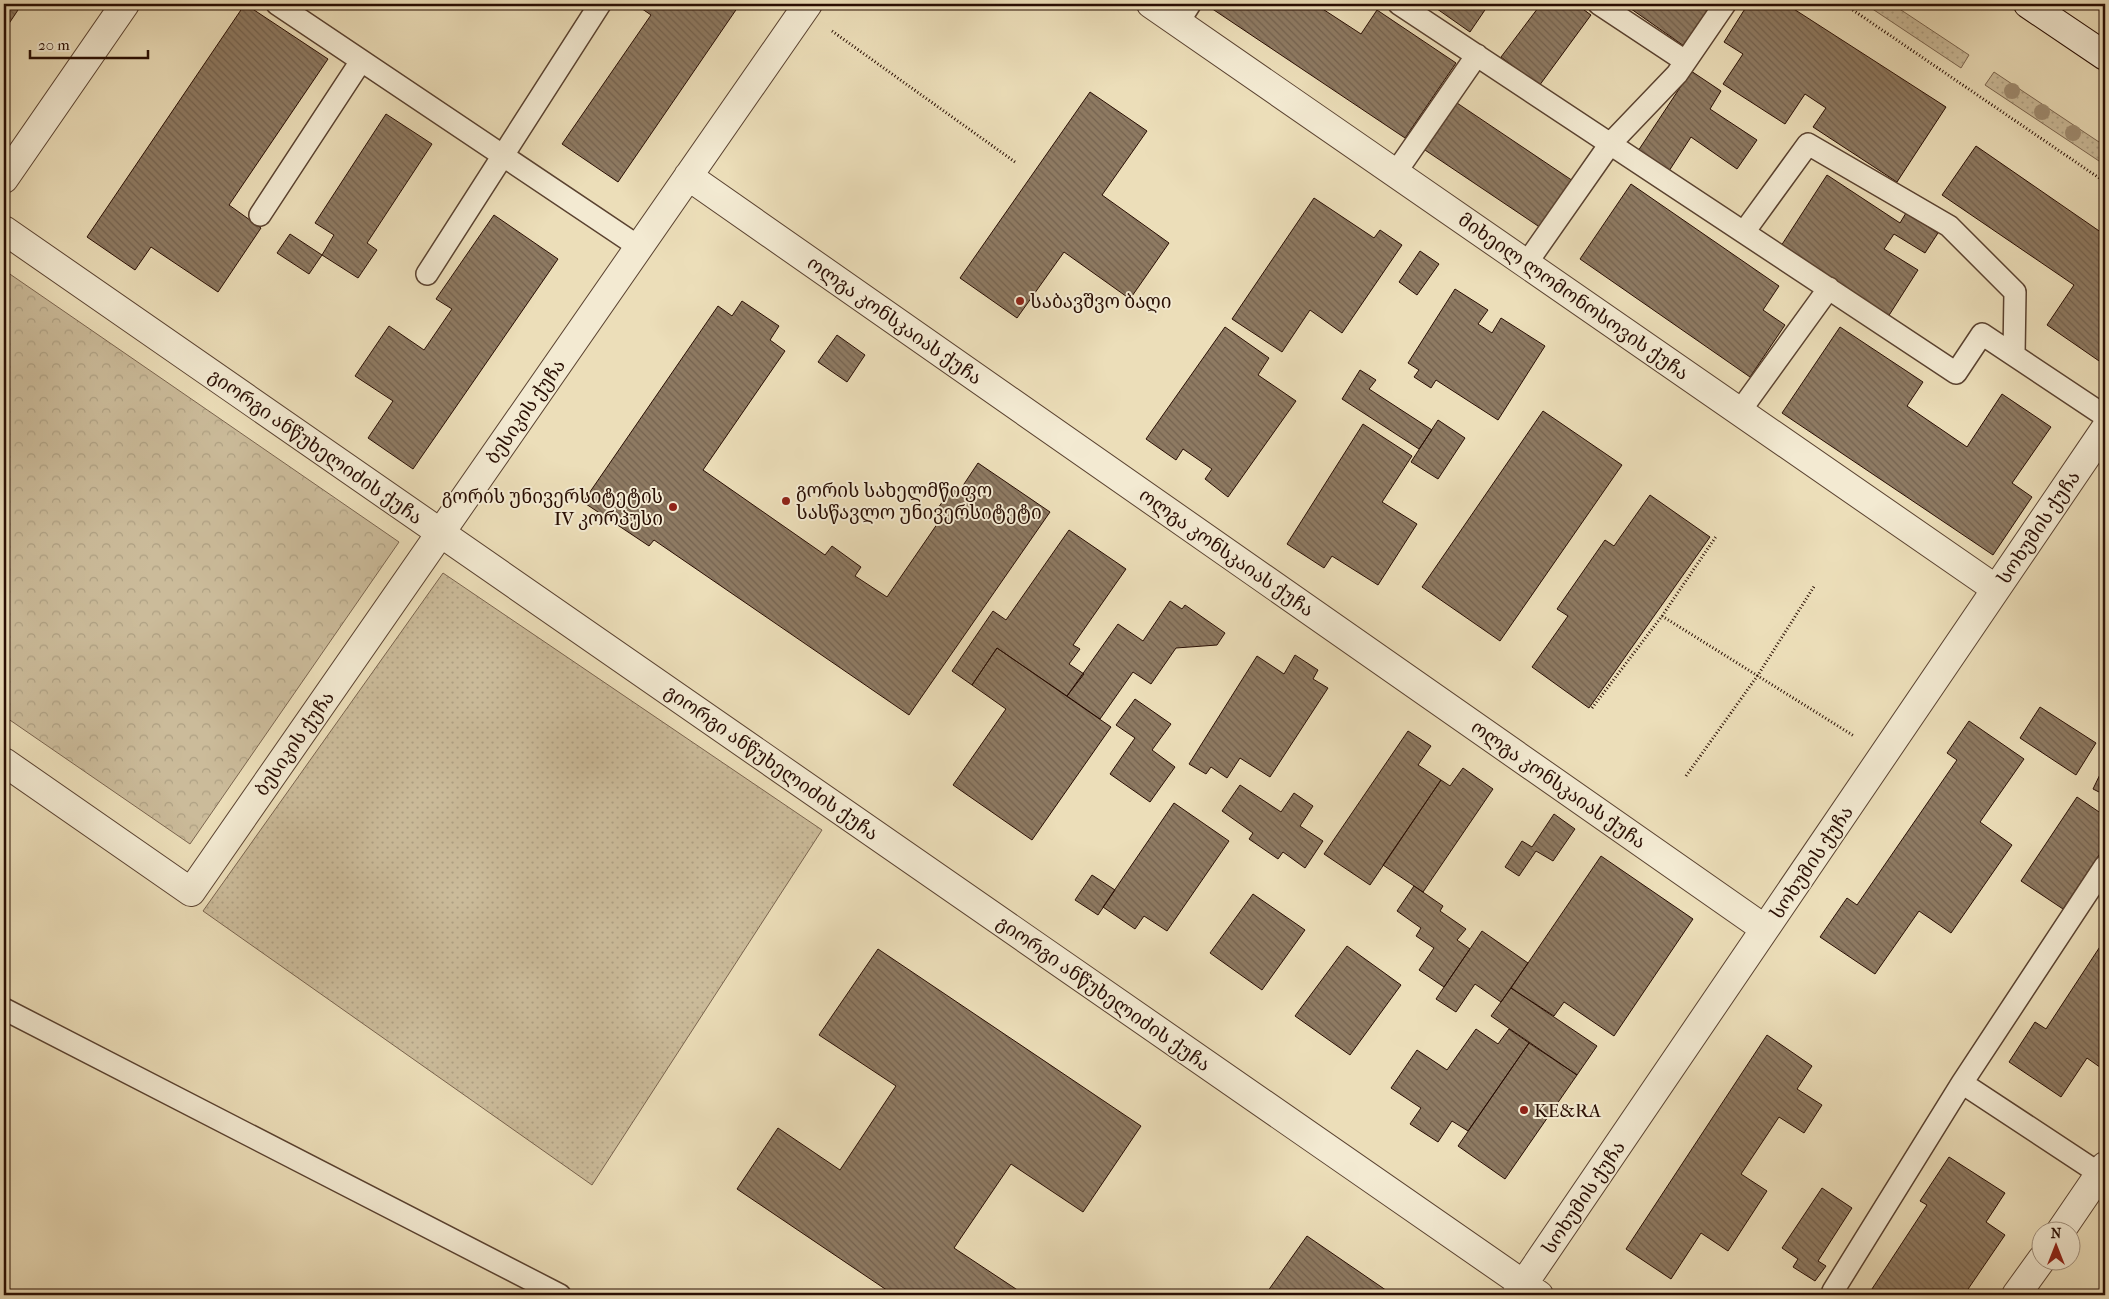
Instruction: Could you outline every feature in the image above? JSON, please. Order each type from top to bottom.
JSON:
[{"type":"street","points":[[4,179],[125,4]]},
{"type":"street","name":"მიხეილ ლომონოსოვის ქუჩა","points":[[1151,4],[1184,13],[1396,172],[1996,589]]},
{"type":"street","points":[[2028,4],[2105,56]]},
{"type":"street","name":"ბესიკის ქუჩა","points":[[4,762],[191,892],[806,7]]},
{"type":"street","name":"ოლგა კონსკაიას ქუჩა","points":[[688,176],[1765,928]]},
{"type":"street","name":"გიორგი ანწუხელიძის ქუჩა","points":[[4,230],[1526,1292]]},
{"type":"street","name":"სოხუმის ქუჩა","points":[[1526,1292],[1765,928],[2105,429]]},
{"type":"street","points":[[2067,1222],[2103,1170]]},
{"type":"street","points":[[2016,1295],[2033,1272]]},
{"type":"lane","points":[[277,4],[638,247]]},
{"type":"lane","points":[[427,274],[600,4]]},
{"type":"lane","points":[[1399,4],[1956,373],[1982,334],[2105,416]]},
{"type":"lane","points":[[1599,4],[1685,61]]},
{"type":"lane","points":[[1526,264],[1610,144],[1677,74],[1725,4]]},
{"type":"lane","points":[[1396,172],[1477,55]]},
{"type":"lane","points":[[260,215],[361,61]]},
{"type":"lane","points":[[1744,232],[1808,144],[1949,226],[2015,292],[2014,355]]},
{"type":"lane","points":[[1740,411],[1829,288]]},
{"type":"lane","points":[[1833,1291],[1962,1082],[2105,866]]},
{"type":"lane","points":[[4,1009],[560,1295]]},
{"type":"lane","points":[[1962,1082],[2103,1170]]},
{"type":"path","points":[[1844,4],[2105,182]]},
{"type":"path","points":[[806,7],[1015,162]]},
{"type":"path","points":[[1592,708],[1662,616],[1718,535]]},
{"type":"path","points":[[1686,776],[1758,676],[1815,585]]},
{"type":"path","points":[[1662,616],[1884,754]]},
{"type":"green space","points":[[1865,4],[1892,4],[1969,55],[1961,68]]},
{"type":"green space","points":[[1994,72],[2105,146],[2105,165],[1985,85]]},
{"type":"green space","points":[[4,270],[399,542],[190,844],[4,716]]},
{"type":"green space","points":[[443,573],[822,830],[592,1185],[203,911]]},
{"type":"building","points":[[4,4],[22,4],[4,31]]},
{"type":"building","points":[[245,4],[328,59],[229,205],[261,228],[218,292],[151,247],[135,270],[87,237]]},
{"type":"building","points":[[635,4],[740,4],[618,182],[562,144],[651,15]]},
{"type":"building","points":[[1205,4],[1315,4],[1361,34],[1377,10],[1456,63],[1405,138]]},
{"type":"building","points":[[1430,4],[1489,4],[1470,32]]},
{"type":"building","points":[[1541,4],[1576,4],[1591,15],[1539,86],[1501,57]]},
{"type":"building","points":[[1624,4],[1712,4],[1684,46]]},
{"type":"building","points":[[1748,4],[1786,4],[1946,107],[1897,182],[1813,127],[1826,108],[1805,94],[1785,124],[1723,84],[1743,54],[1724,42]]},
{"type":"building","points":[[1691,71],[1721,91],[1710,109],[1757,140],[1737,169],[1691,137],[1669,171],[1638,151]]},
{"type":"building","points":[[1090,92],[1147,131],[1102,195],[1169,243],[1130,299],[1064,252],[1017,318],[960,278]]},
{"type":"building","points":[[1457,103],[1573,181],[1541,228],[1425,150]]},
{"type":"building","points":[[386,114],[432,144],[367,243],[377,250],[358,278],[322,255],[334,235],[315,223]]},
{"type":"building","points":[[1976,146],[2105,235],[2105,359],[2102,363],[2047,325],[2074,285],[1942,195]]},
{"type":"building","points":[[1827,175],[1900,223],[1906,213],[1938,233],[1925,253],[1894,234],[1884,249],[1918,270],[1886,320],[1779,249]]},
{"type":"building","points":[[1631,184],[1779,286],[1763,310],[1785,325],[1750,377],[1580,259]]},
{"type":"building","points":[[1314,198],[1374,238],[1380,230],[1402,245],[1342,333],[1310,310],[1282,352],[1232,319]]},
{"type":"building","points":[[494,215],[558,259],[413,469],[368,438],[393,401],[355,376],[389,326],[424,350],[452,309],[436,299]]},
{"type":"building","points":[[290,234],[322,255],[309,274],[277,253]]},
{"type":"building","points":[[1420,251],[1439,264],[1417,295],[1399,282]]},
{"type":"building","points":[[1455,289],[1488,310],[1478,324],[1492,333],[1501,318],[1545,346],[1498,420],[1436,380],[1431,388],[1414,377],[1419,370],[1408,363]]},
{"type":"building","name":"გორის უნივერსიტეტის IV კორპუსი","points":[[742,301],[779,326],[770,340],[785,351],[703,470],[825,555],[832,546],[861,567],[855,576],[887,597],[942,517],[935,512],[952,489],[958,493],[978,463],[1050,512],[909,715],[654,540],[649,546],[583,502],[718,306],[732,316]]},
{"type":"building","points":[[1225,327],[1269,358],[1258,375],[1296,401],[1228,497],[1205,479],[1212,469],[1183,449],[1176,460],[1146,439]]},
{"type":"building","points":[[1840,327],[1923,382],[1907,406],[1967,447],[2002,394],[2051,427],[2012,483],[2032,497],[1993,555],[1782,413]]},
{"type":"building","points":[[837,335],[865,355],[847,382],[818,362]]},
{"type":"building","points":[[1360,370],[1376,380],[1369,389],[1432,430],[1419,449],[1342,399]]},
{"type":"building","points":[[1543,411],[1622,465],[1500,641],[1422,587]]},
{"type":"building","points":[[1438,420],[1465,438],[1438,479],[1411,462]]},
{"type":"building","points":[[1363,424],[1412,456],[1382,502],[1417,524],[1378,585],[1332,556],[1324,568],[1287,544]]},
{"type":"building","points":[[1650,495],[1710,537],[1589,708],[1532,667],[1568,616],[1557,609],[1605,540],[1614,546]]},
{"type":"building","points":[[1069,530],[1126,569],[1073,645],[1080,649],[1069,664],[1084,674],[1067,696],[997,648],[972,685],[952,671],[993,611],[1006,620]]},
{"type":"building","points":[[1170,601],[1182,609],[1185,605],[1225,633],[1217,645],[1176,648],[1151,684],[1133,672],[1100,719],[1067,696],[1118,624],[1143,641]]},
{"type":"building","points":[[997,648],[1111,727],[1032,840],[953,785],[1006,709],[972,685]]},
{"type":"building","points":[[1295,655],[1318,670],[1313,679],[1328,688],[1270,777],[1240,758],[1227,778],[1211,767],[1206,774],[1189,764],[1257,656],[1284,674]]},
{"type":"building","points":[[1135,699],[1171,724],[1152,750],[1175,767],[1150,802],[1110,774],[1135,738],[1116,725]]},
{"type":"building","points":[[2040,707],[2096,743],[2076,775],[2020,738]]},
{"type":"building","points":[[1969,721],[2024,759],[1980,822],[2012,845],[1951,933],[1919,911],[1875,974],[1820,937],[1847,898],[1857,905],[1957,760],[1947,753]]},
{"type":"building","points":[[1408,731],[1431,746],[1418,765],[1441,780],[1370,885],[1324,854]]},
{"type":"building","points":[[2105,764],[2105,795],[2093,789]]},
{"type":"building","points":[[1463,768],[1493,789],[1423,892],[1383,865],[1441,780],[1450,786]]},
{"type":"building","points":[[1240,785],[1281,812],[1294,793],[1313,806],[1300,826],[1323,841],[1305,868],[1283,852],[1278,859],[1249,839],[1253,833],[1222,811]]},
{"type":"building","points":[[2077,797],[2105,816],[2105,846],[2063,909],[2021,881]]},
{"type":"building","points":[[1174,803],[1229,841],[1167,931],[1144,916],[1135,929],[1103,907]]},
{"type":"building","points":[[1554,814],[1575,829],[1553,861],[1536,851],[1519,876],[1505,867],[1522,841],[1532,847]]},
{"type":"building","points":[[1601,856],[1693,919],[1614,1036],[1564,1002],[1554,1016],[1511,988]]},
{"type":"building","points":[[1092,875],[1115,890],[1098,915],[1075,900]]},
{"type":"building","points":[[1414,886],[1443,906],[1440,911],[1466,929],[1457,940],[1470,949],[1444,987],[1419,970],[1434,948],[1416,936],[1421,928],[1397,911]]},
{"type":"building","points":[[1253,894],[1305,930],[1262,990],[1210,953]]},
{"type":"building","points":[[1482,931],[1528,963],[1501,1002],[1475,984],[1456,1012],[1436,999]]},
{"type":"building","points":[[2105,939],[2105,1068],[2104,1070],[2087,1058],[2061,1097],[2009,1062],[2035,1022],[2046,1029]]},
{"type":"building","points":[[1347,946],[1401,985],[1350,1055],[1295,1016]]},
{"type":"building","points":[[878,949],[1141,1126],[1083,1212],[1011,1164],[954,1248],[1025,1295],[894,1295],[737,1189],[778,1128],[840,1170],[896,1086],[819,1035]]},
{"type":"building","points":[[1511,988],[1597,1046],[1577,1075],[1491,1016]]},
{"type":"building","points":[[1476,1029],[1498,1044],[1509,1029],[1529,1043],[1468,1131],[1452,1121],[1438,1142],[1410,1124],[1421,1108],[1391,1088],[1417,1050],[1447,1070]]},
{"type":"building","points":[[1767,1035],[1812,1066],[1797,1089],[1822,1105],[1804,1133],[1779,1117],[1741,1174],[1767,1191],[1728,1251],[1701,1233],[1671,1279],[1626,1249]]},
{"type":"building","points":[[1529,1043],[1577,1075],[1505,1179],[1458,1146]]},
{"type":"building","points":[[1949,1157],[2005,1193],[1986,1222],[2005,1235],[1964,1295],[1868,1295],[1927,1205],[1920,1201]]},
{"type":"building","points":[[1822,1188],[1852,1208],[1818,1261],[1826,1266],[1815,1281],[1793,1267],[1798,1259],[1782,1248]]},
{"type":"building","points":[[1307,1236],[1393,1295],[1265,1295]]},
{"type":"place","name":"საბავშვო ბაღი","points":[[1020,301]]},
{"type":"place","name":"გორის სახელმწიფო სასწავლო უნივერსიტეტი","points":[[786,501]]},
{"type":"place","name":"გორის უნივერსიტეტის IV კორპუსი","points":[[673,507]]},
{"type":"place","name":"KE&RA","points":[[1524,1110]]}]
